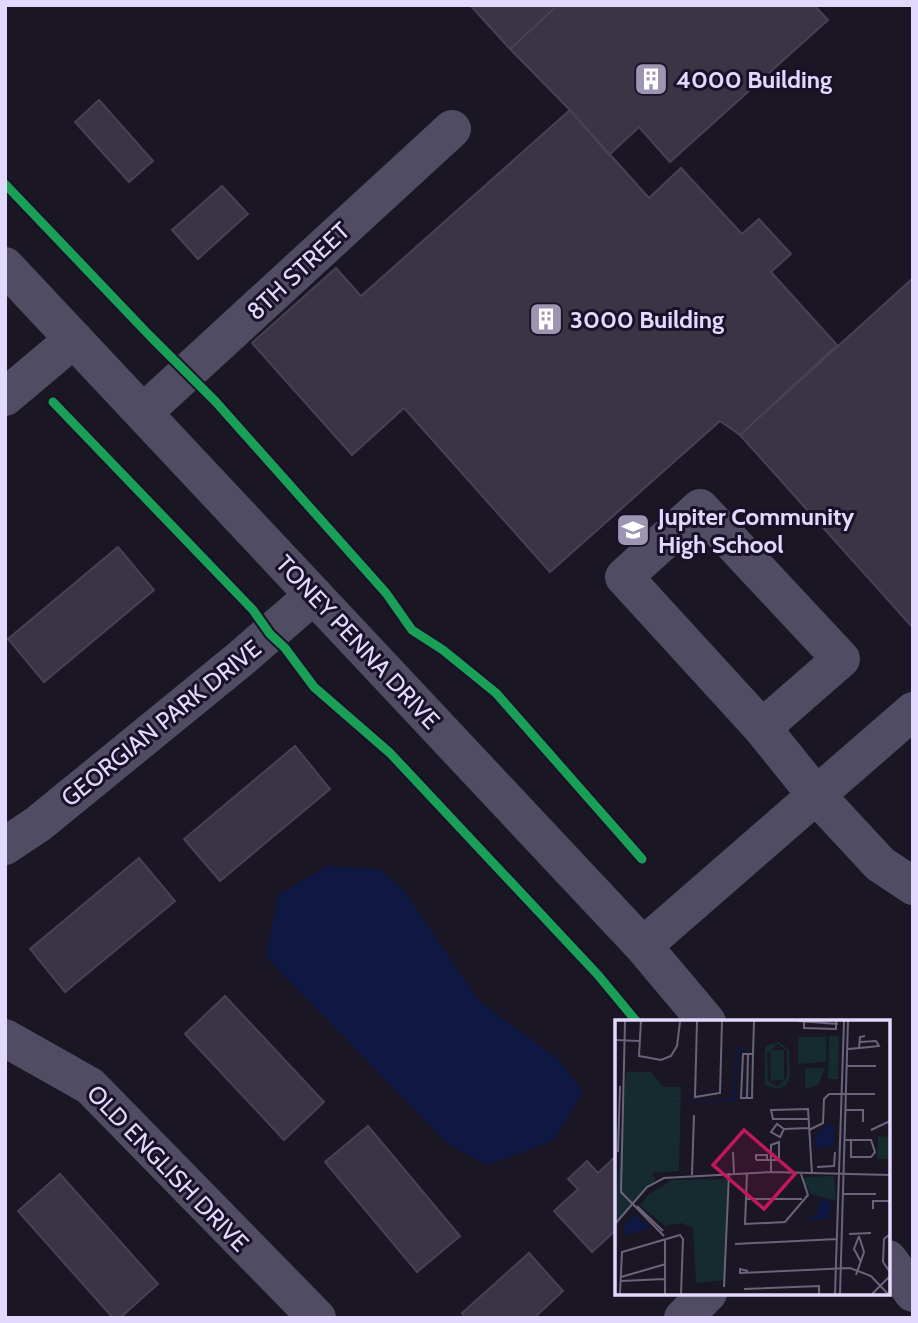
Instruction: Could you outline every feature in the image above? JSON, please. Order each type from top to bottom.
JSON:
[{"type":"street","name":"8TH STREET","points":[[143,413],[452,129]]},
{"type":"street","name":"TONEY PENNA DRIVE","points":[[5,266],[643,946],[705,1020]]},
{"type":"street","points":[[5,397],[74,339]]},
{"type":"street","points":[[762,728],[841,659],[700,508],[624,577],[762,728],[816,795],[880,864],[913,886]]},
{"type":"street","name":"GEORGIAN PARK DRIVE","points":[[5,846],[38,824],[239,660],[314,595]]},
{"type":"street","points":[[643,946],[913,711]]},
{"type":"street","name":"OLD ENGLISH DRIVE","points":[[5,1038],[90,1086],[317,1318]]},
{"type":"street","points":[[890,1262],[913,1293]]},
{"type":"street","points":[[683,1318],[706,1295]]},
{"type":"water","points":[[327,866],[379,869],[403,889],[478,1000],[559,1060],[583,1092],[553,1141],[487,1165],[449,1145],[266,957],[278,895]]},
{"type":"building","points":[[470,5],[558,5],[510,49]]},
{"type":"building","name":"4000 Building","points":[[558,5],[814,5],[828,20],[670,162],[639,127],[609,155],[570,110],[510,49]]},
{"type":"building","points":[[99,100],[153,161],[129,182],[75,122]]},
{"type":"building","name":"3000 Building","points":[[570,110],[649,198],[681,168],[742,234],[759,219],[791,254],[771,272],[837,345],[740,435],[720,421],[550,572],[404,408],[352,455],[252,343],[336,268],[361,296]]},
{"type":"building","points":[[222,186],[248,214],[198,259],[172,230]]},
{"type":"building","points":[[913,278],[913,628],[740,435]]},
{"type":"building","points":[[118,547],[154,590],[44,682],[8,639]]},
{"type":"building","points":[[295,746],[330,789],[220,881],[184,839]]},
{"type":"building","points":[[139,858],[175,901],[65,992],[30,949]]},
{"type":"building","points":[[225,996],[324,1102],[284,1140],[185,1034]]},
{"type":"building","points":[[368,1126],[460,1236],[417,1272],[325,1162]]},
{"type":"building","points":[[615,1157],[615,1231],[592,1252],[554,1211],[578,1189],[568,1179],[587,1161],[598,1173]]},
{"type":"building","points":[[60,1174],[158,1284],[120,1318],[113,1318],[18,1211]]},
{"type":"building","points":[[529,1253],[563,1291],[534,1318],[466,1318],[462,1313]]},
{"type":"cycle path","points":[[5,184],[215,401],[386,593],[412,630],[443,650],[496,693],[642,859]]},
{"type":"cycle path","points":[[53,402],[253,610],[314,687],[390,753],[598,975],[635,1020]]},
{"type":"place","name":"4000 Building","points":[[651,79]]},
{"type":"place","name":"3000 Building","points":[[546,319]]},
{"type":"place","name":"Jupiter Community High School","points":[[633,530]]}]
